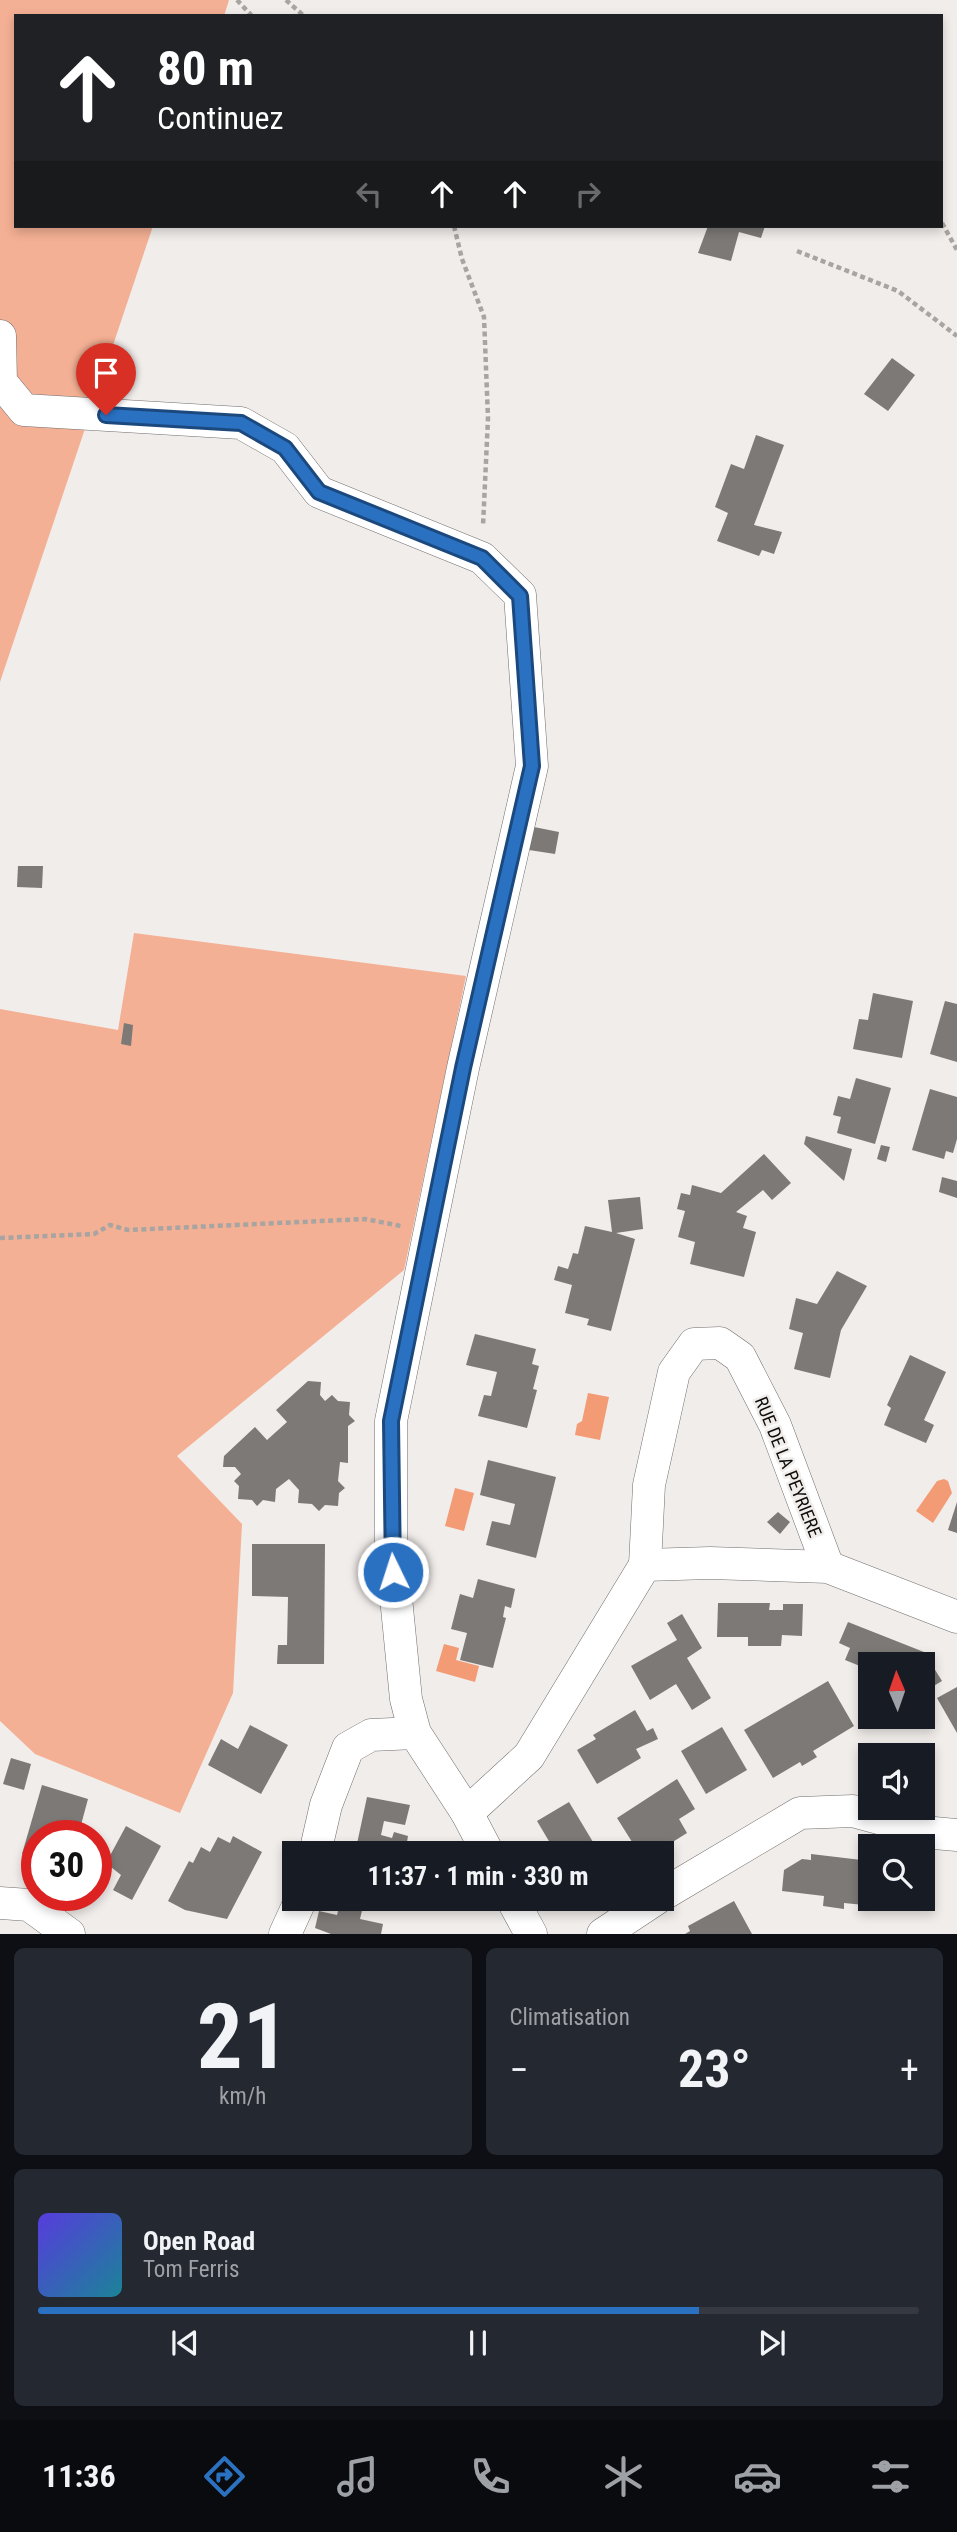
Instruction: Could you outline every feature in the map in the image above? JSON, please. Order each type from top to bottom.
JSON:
[{"type":"street","points":[[0,336],[1,382],[24,410],[241,423],[285,448],[319,492],[482,558],[520,596],[532,766],[463,1068],[391,1421],[391,1547],[406,1699],[415,1733],[467,1813],[482,1841]]},
{"type":"street","name":"RUE DE LA PEYRIERE","points":[[467,1813],[529,1756],[645,1565],[649,1485],[674,1372],[694,1344],[720,1343],[740,1357],[775,1425],[828,1567]]},
{"type":"street","name":"RUE DE LA PEYRIERE","points":[[645,1565],[710,1563],[828,1567],[957,1617]]},
{"type":"street","points":[[318,1841],[326,1805],[348,1748],[371,1735],[415,1733]]},
{"type":"street","points":[[674,1888],[800,1813],[853,1811],[934,1833],[957,1835]]},
{"type":"street","points":[[0,1903],[29,1905],[69,1934]]},
{"type":"street","points":[[285,1934],[296,1911]]},
{"type":"street","points":[[519,1911],[531,1934]]},
{"type":"street","points":[[603,1934],[638,1911]]},
{"type":"path","points":[[237,0],[250,14]]},
{"type":"path","points":[[286,0],[302,14]]},
{"type":"path","points":[[943,225],[957,250]]},
{"type":"path","points":[[454,228],[462,259],[484,317],[488,418],[482,558]]},
{"type":"path","points":[[797,251],[898,290],[957,336]]},
{"type":"path","points":[[0,1238],[94,1234],[110,1224],[128,1230],[365,1219],[430,1234]]},
{"type":"shaded area","points":[[0,0],[229,0],[225,14],[14,14],[14,228],[152,228],[0,682]]},
{"type":"shaded area","points":[[134,933],[466,976],[404,1270],[177,1456],[242,1524],[233,1693],[180,1813],[35,1754],[0,1721],[0,1009],[118,1030]]},
{"type":"shaded area","points":[[588,1393],[609,1397],[600,1440],[575,1435],[577,1424],[582,1421]]},
{"type":"shaded area","points":[[937,1481],[948,1481],[952,1493],[933,1523],[916,1511]]},
{"type":"shaded area","points":[[455,1488],[474,1493],[464,1531],[445,1526]]},
{"type":"shaded area","points":[[444,1644],[459,1648],[456,1660],[479,1666],[475,1682],[436,1671]]},
{"type":"building","points":[[707,228],[764,228],[761,238],[739,232],[731,261],[698,253]]},
{"type":"building","points":[[892,358],[915,375],[888,411],[864,394]]},
{"type":"building","points":[[756,435],[784,445],[754,525],[782,532],[774,554],[762,550],[759,556],[717,541],[728,513],[715,507],[731,464],[744,469]]},
{"type":"building","points":[[534,827],[559,832],[555,854],[529,850]]},
{"type":"building","points":[[18,866],[43,866],[42,888],[17,887]]},
{"type":"building","points":[[873,993],[913,1001],[902,1058],[853,1049],[859,1019],[868,1020]]},
{"type":"building","points":[[945,1001],[957,1004],[957,1062],[930,1054]]},
{"type":"building","points":[[124,1023],[133,1025],[131,1046],[121,1044]]},
{"type":"building","points":[[856,1078],[891,1088],[875,1144],[837,1133],[841,1117],[833,1115],[838,1096],[850,1099]]},
{"type":"building","points":[[930,1089],[957,1097],[957,1139],[953,1153],[946,1151],[944,1159],[912,1150]]},
{"type":"building","points":[[806,1136],[852,1149],[844,1181],[804,1144]]},
{"type":"building","points":[[881,1145],[890,1147],[886,1162],[877,1159]]},
{"type":"building","points":[[764,1154],[791,1183],[772,1200],[763,1190],[736,1212],[747,1216],[743,1228],[756,1232],[744,1277],[690,1264],[695,1242],[678,1237],[685,1211],[677,1209],[681,1193],[690,1195],[692,1185],[721,1193]]},
{"type":"building","points":[[942,1177],[957,1181],[957,1198],[939,1192]]},
{"type":"building","points":[[640,1197],[643,1229],[616,1233],[635,1239],[611,1331],[587,1325],[589,1319],[565,1313],[572,1285],[554,1280],[558,1266],[568,1269],[573,1253],[578,1254],[585,1226],[612,1232],[608,1200]]},
{"type":"building","points":[[837,1271],[867,1286],[841,1330],[830,1378],[794,1369],[803,1333],[789,1329],[796,1298],[817,1304]]},
{"type":"building","points":[[475,1334],[536,1349],[532,1364],[539,1366],[533,1389],[537,1390],[527,1428],[478,1416],[484,1395],[491,1396],[497,1372],[466,1365]]},
{"type":"building","points":[[910,1355],[946,1372],[924,1420],[934,1425],[926,1443],[884,1425],[891,1408],[887,1405]]},
{"type":"building","points":[[308,1381],[321,1382],[320,1395],[325,1401],[332,1395],[338,1401],[350,1402],[349,1415],[355,1421],[348,1426],[348,1463],[340,1462],[338,1481],[345,1488],[339,1493],[338,1506],[325,1505],[319,1511],[312,1504],[298,1503],[299,1490],[289,1479],[276,1489],[275,1502],[263,1500],[257,1506],[252,1500],[238,1499],[239,1486],[234,1481],[241,1474],[235,1467],[223,1467],[224,1456],[255,1427],[267,1440],[287,1422],[276,1410]]},
{"type":"building","points":[[488,1460],[556,1477],[536,1558],[486,1545],[492,1521],[510,1525],[515,1504],[480,1495]]},
{"type":"building","points":[[957,1502],[957,1533],[948,1530]]},
{"type":"building","points":[[778,1512],[790,1522],[780,1534],[767,1522]]},
{"type":"building","points":[[252,1544],[325,1544],[324,1664],[277,1664],[278,1645],[287,1645],[288,1597],[252,1596]]},
{"type":"building","points":[[478,1579],[515,1589],[511,1608],[505,1606],[503,1617],[506,1618],[493,1668],[460,1660],[467,1633],[451,1629],[460,1594],[473,1598]]},
{"type":"building","points":[[718,1603],[770,1603],[769,1610],[783,1610],[783,1604],[803,1604],[802,1636],[782,1635],[781,1646],[748,1646],[748,1637],[717,1637]]},
{"type":"building","points":[[682,1614],[702,1648],[687,1658],[711,1698],[692,1710],[676,1684],[650,1700],[631,1666],[677,1640],[667,1623]]},
{"type":"building","points":[[848,1622],[924,1652],[858,1652],[858,1665],[845,1660],[850,1648],[839,1643]]},
{"type":"building","points":[[935,1670],[942,1681],[935,1685]]},
{"type":"building","points":[[828,1681],[854,1726],[813,1751],[817,1757],[802,1766],[800,1762],[773,1778],[744,1730]]},
{"type":"building","points":[[957,1687],[957,1733],[937,1698]]},
{"type":"building","points":[[635,1710],[647,1731],[653,1728],[658,1739],[636,1749],[641,1758],[597,1784],[577,1750],[596,1739],[593,1735]]},
{"type":"building","points":[[250,1725],[288,1745],[261,1794],[208,1765],[221,1739],[238,1749]]},
{"type":"building","points":[[722,1727],[747,1770],[706,1794],[681,1751]]},
{"type":"building","points":[[11,1758],[31,1764],[24,1790],[3,1784]]},
{"type":"building","points":[[677,1779],[695,1809],[679,1819],[687,1833],[674,1841],[631,1841],[617,1818]]},
{"type":"building","points":[[42,1785],[88,1799],[82,1820],[32,1820]]},
{"type":"building","points":[[367,1797],[410,1805],[405,1825],[384,1821],[381,1835],[392,1838],[394,1832],[408,1836],[407,1841],[358,1841]]},
{"type":"building","points":[[569,1802],[593,1841],[549,1841],[537,1821]]},
{"type":"building","points":[[126,1826],[161,1846],[132,1900],[113,1890],[121,1875],[112,1868],[112,1852]]},
{"type":"building","points":[[233,1836],[262,1852],[227,1919],[185,1910],[168,1901],[189,1861],[193,1863],[201,1847],[210,1852],[218,1837],[230,1843]]},
{"type":"building","points":[[811,1854],[858,1860],[858,1904],[844,1903],[844,1909],[823,1906],[824,1896],[782,1891],[784,1870],[802,1859],[811,1860]]},
{"type":"building","points":[[734,1901],[752,1934],[685,1934],[690,1931],[688,1926]]},
{"type":"building","points":[[319,1911],[337,1915],[338,1911],[362,1911],[360,1919],[383,1924],[381,1934],[331,1934],[315,1928]]},
{"type":"route","points":[[106,415],[241,423],[285,448],[319,492],[482,558],[520,596],[532,766],[463,1068],[391,1421],[393,1572]]}]
